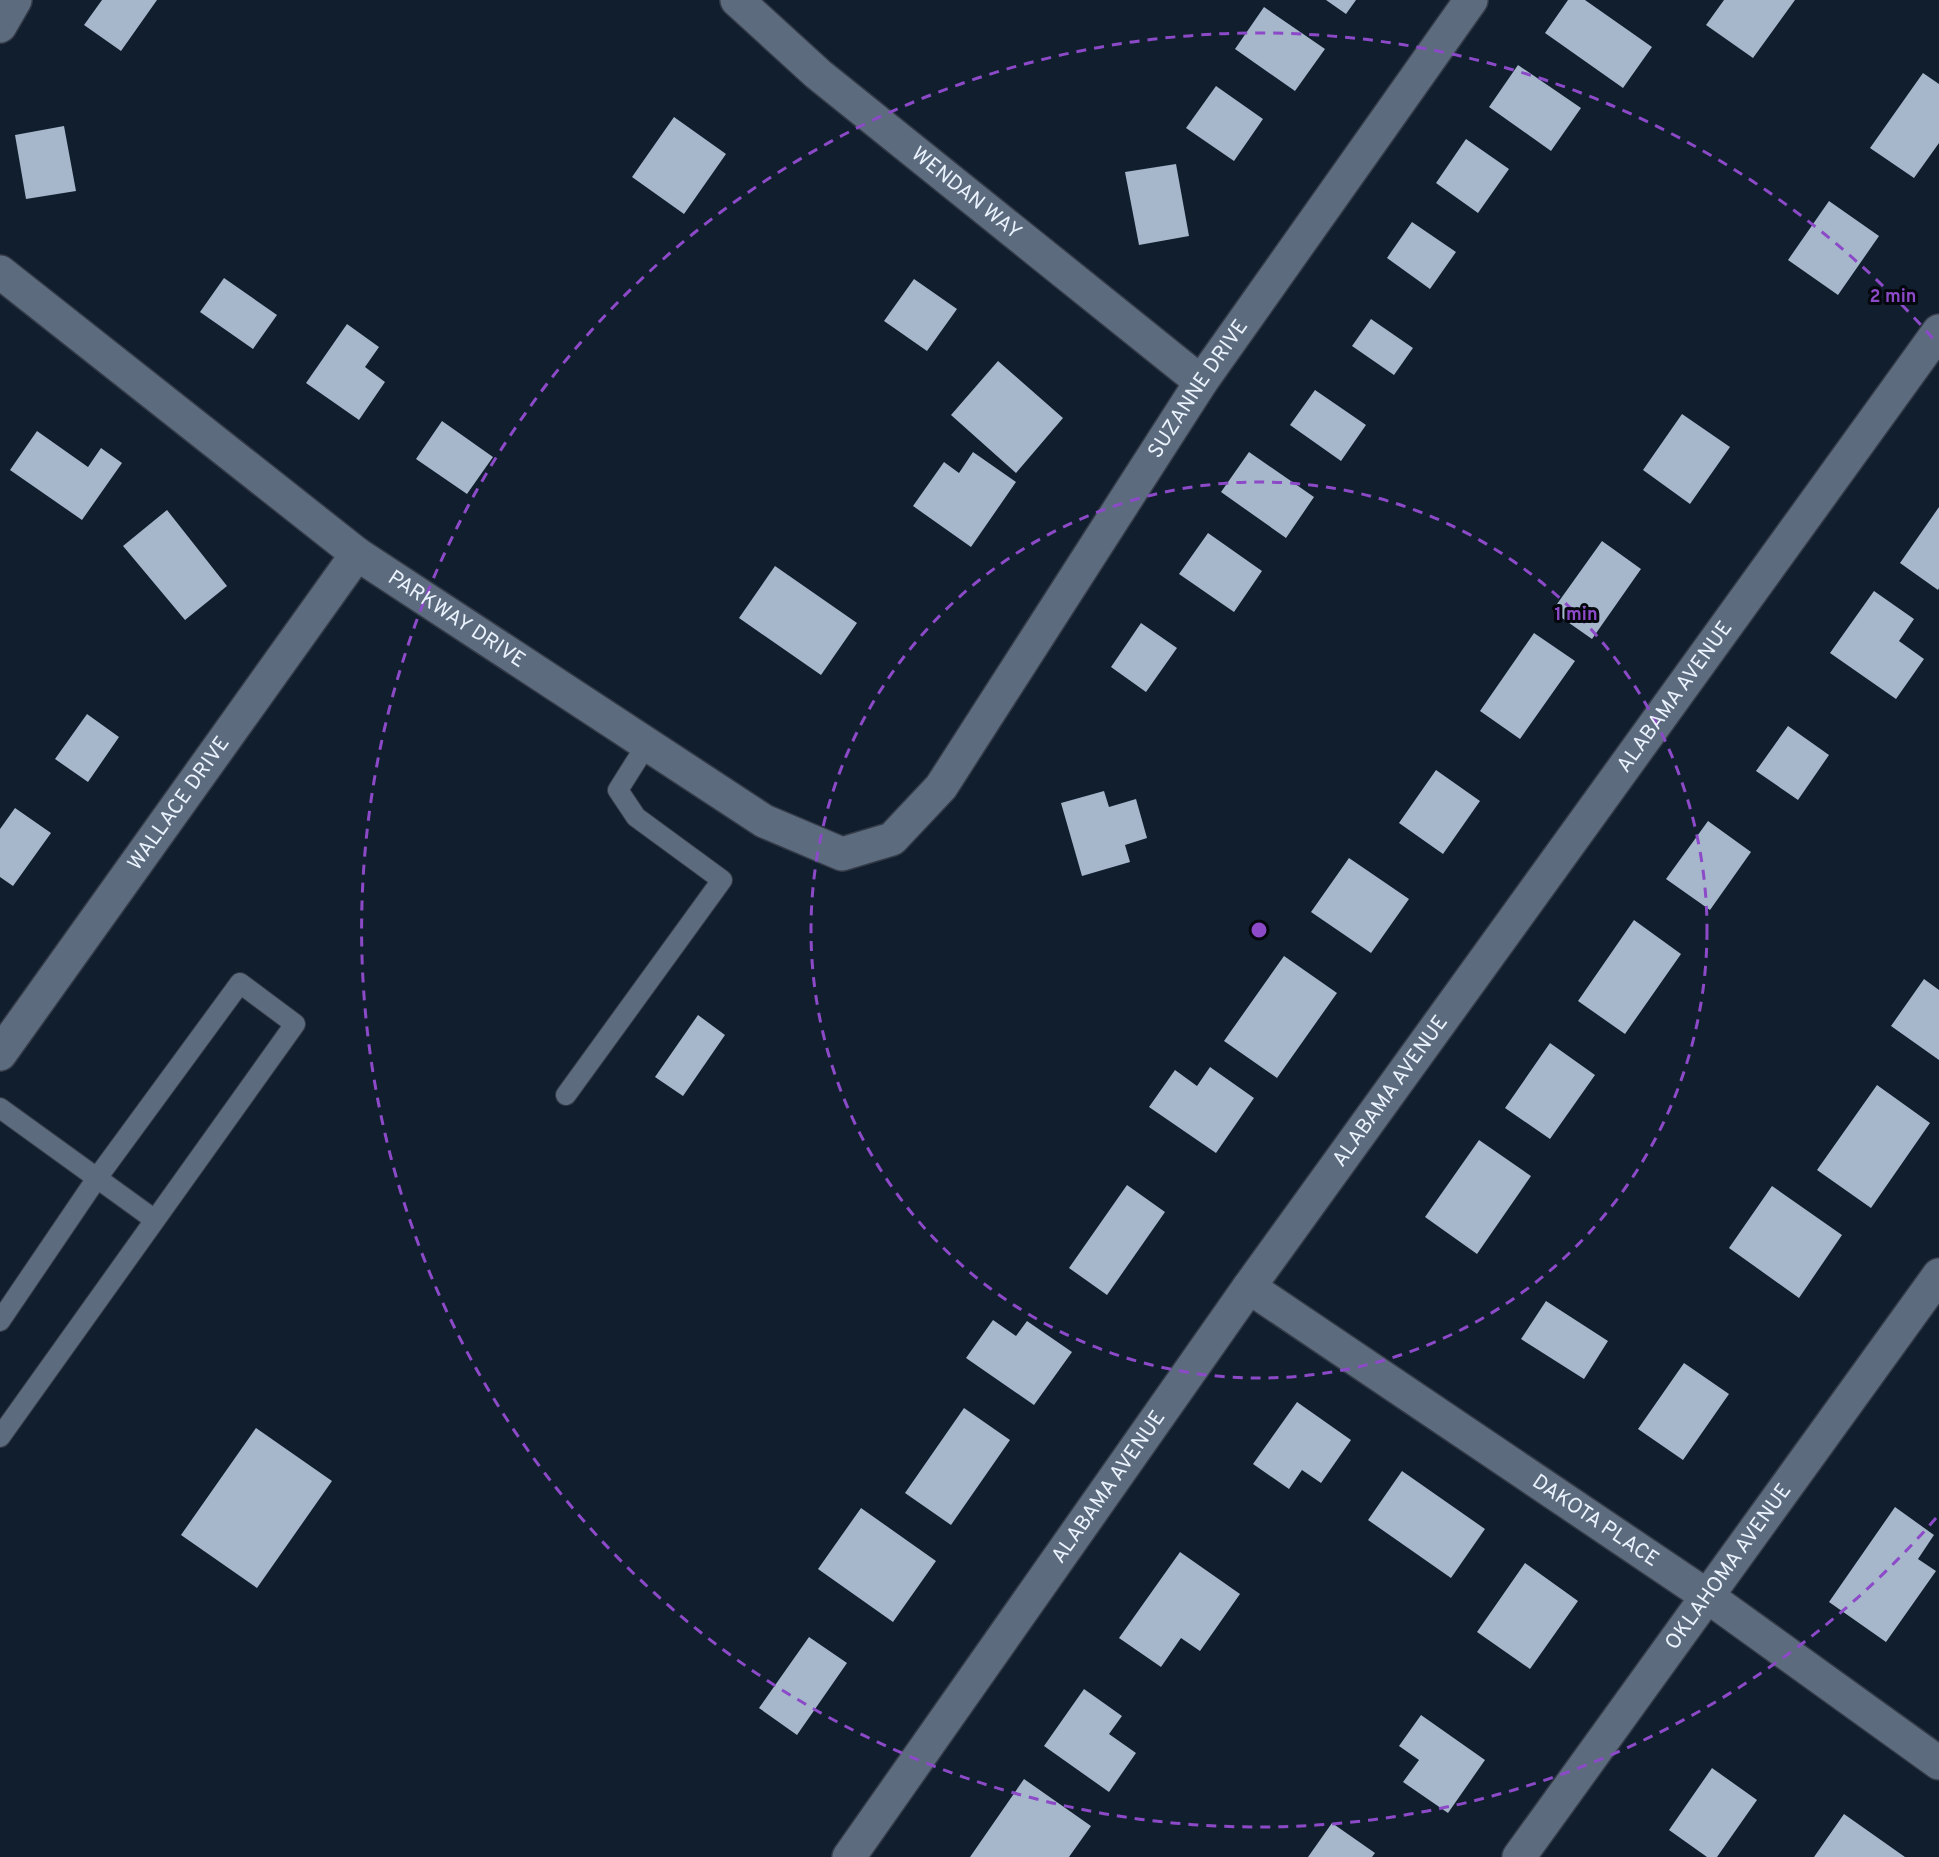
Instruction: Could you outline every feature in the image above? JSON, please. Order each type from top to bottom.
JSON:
[{"type":"street","points":[[0,26],[15,0]]},
{"type":"street","name":"WENDAN WAY","points":[[737,0],[818,74],[1201,382]]},
{"type":"street","name":"SUZANNE DRIVE","points":[[941,787],[1201,382],[1471,0]]},
{"type":"street","name":"PARKWAY DRIVE","points":[[0,272],[357,554],[764,821],[842,854],[892,839],[941,787]]},
{"type":"street","name":"ALABAMA AVENUE","points":[[849,1857],[1249,1287],[1939,331]]},
{"type":"street","name":"WALLACE DRIVE","points":[[0,1054],[357,554]]},
{"type":"street","name":"OKLAHOMA AVENUE","points":[[1519,1857],[1939,1275]]},
{"type":"street","name":"DAKOTA PLACE","points":[[1249,1287],[1707,1596],[1939,1762]]},
{"type":"lane","points":[[566,1095],[722,880],[636,817],[618,790],[647,744]]},
{"type":"lane","points":[[0,1321],[97,1178],[240,983],[295,1024],[0,1437]]},
{"type":"lane","points":[[0,1108],[155,1220]]},
{"type":"building","points":[[102,0],[157,0],[121,51],[84,25]]},
{"type":"building","points":[[1326,0],[1356,0],[1346,14]]},
{"type":"building","points":[[1568,0],[1585,0],[1652,47],[1623,88],[1545,33]]},
{"type":"building","points":[[1724,0],[1795,0],[1753,58],[1706,25]]},
{"type":"building","points":[[1264,7],[1325,49],[1295,91],[1235,49]]},
{"type":"building","points":[[1518,65],[1581,108],[1551,151],[1489,107]]},
{"type":"building","points":[[1923,73],[1939,84],[1939,143],[1914,178],[1870,148]]},
{"type":"building","points":[[1216,86],[1263,119],[1234,161],[1186,128]]},
{"type":"building","points":[[674,117],[726,154],[684,214],[632,177]]},
{"type":"building","points":[[64,126],[76,191],[26,199],[15,135]]},
{"type":"building","points":[[1466,139],[1509,169],[1478,213],[1436,183]]},
{"type":"building","points":[[1176,164],[1189,236],[1139,245],[1125,172]]},
{"type":"building","points":[[1829,201],[1879,236],[1838,295],[1788,260]]},
{"type":"building","points":[[1412,222],[1456,252],[1430,289],[1387,258]]},
{"type":"building","points":[[224,278],[277,315],[253,349],[200,312]]},
{"type":"building","points":[[914,279],[957,309],[927,351],[884,321]]},
{"type":"building","points":[[1371,319],[1413,348],[1394,375],[1352,346]]},
{"type":"building","points":[[347,324],[379,347],[365,367],[385,382],[359,420],[306,383]]},
{"type":"building","points":[[998,361],[1063,418],[1016,473],[951,415]]},
{"type":"building","points":[[1315,390],[1366,425],[1341,461],[1290,425]]},
{"type":"building","points":[[1682,414],[1730,447],[1690,504],[1643,470]]},
{"type":"building","points":[[442,421],[493,457],[467,494],[416,459]]},
{"type":"building","points":[[37,431],[88,467],[101,448],[122,463],[82,520],[10,470]]},
{"type":"building","points":[[973,452],[1016,482],[971,547],[913,506],[944,462],[959,473]]},
{"type":"building","points":[[1249,452],[1314,497],[1286,538],[1221,492]]},
{"type":"building","points":[[1939,507],[1939,588],[1938,590],[1900,563]]},
{"type":"building","points":[[167,510],[227,586],[185,620],[123,546]]},
{"type":"building","points":[[1208,533],[1262,571],[1234,612],[1179,574]]},
{"type":"building","points":[[1602,541],[1641,569],[1592,639],[1552,611]]},
{"type":"building","points":[[775,566],[857,623],[821,675],[739,618]]},
{"type":"building","points":[[1874,591],[1914,619],[1899,641],[1924,659],[1896,699],[1830,653]]},
{"type":"building","points":[[1141,623],[1177,648],[1146,692],[1111,667]]},
{"type":"building","points":[[1534,633],[1575,661],[1520,739],[1480,711]]},
{"type":"building","points":[[87,714],[119,737],[88,782],[55,759]]},
{"type":"building","points":[[1788,726],[1829,755],[1798,800],[1756,771]]},
{"type":"building","points":[[1436,770],[1480,801],[1443,854],[1399,823]]},
{"type":"building","points":[[1104,791],[1109,807],[1136,799],[1147,838],[1125,845],[1130,862],[1082,876],[1061,803]]},
{"type":"building","points":[[15,808],[51,833],[13,886],[0,877],[0,829]]},
{"type":"building","points":[[1708,821],[1751,852],[1710,910],[1666,879]]},
{"type":"building","points":[[1349,858],[1409,899],[1371,953],[1311,912]]},
{"type":"building","points":[[1634,920],[1681,954],[1625,1034],[1578,1001]]},
{"type":"building","points":[[1284,956],[1337,993],[1277,1078],[1224,1041]]},
{"type":"building","points":[[1924,979],[1939,990],[1939,1060],[1891,1026]]},
{"type":"building","points":[[698,1015],[725,1035],[683,1096],[655,1077]]},
{"type":"building","points":[[1550,1043],[1595,1075],[1550,1139],[1505,1108]]},
{"type":"building","points":[[1210,1067],[1254,1098],[1216,1153],[1149,1107],[1175,1070],[1197,1086]]},
{"type":"building","points":[[1877,1085],[1930,1123],[1871,1208],[1817,1170]]},
{"type":"building","points":[[1479,1140],[1531,1176],[1477,1254],[1425,1217]]},
{"type":"building","points":[[1127,1185],[1165,1212],[1107,1295],[1069,1268]]},
{"type":"building","points":[[1772,1186],[1842,1235],[1799,1298],[1729,1248]]},
{"type":"building","points":[[1546,1301],[1608,1341],[1584,1379],[1521,1339]]},
{"type":"building","points":[[993,1320],[1016,1336],[1027,1321],[1072,1352],[1034,1405],[966,1358]]},
{"type":"building","points":[[1684,1363],[1729,1394],[1683,1460],[1638,1429]]},
{"type":"building","points":[[1297,1402],[1351,1440],[1321,1483],[1302,1470],[1289,1489],[1253,1464]]},
{"type":"building","points":[[964,1408],[1010,1440],[951,1525],[905,1493]]},
{"type":"building","points":[[256,1428],[332,1481],[257,1588],[181,1535]]},
{"type":"building","points":[[1402,1471],[1485,1529],[1451,1578],[1368,1520]]},
{"type":"building","points":[[1895,1507],[1934,1535],[1918,1559],[1936,1571],[1886,1642],[1829,1602]]},
{"type":"building","points":[[861,1508],[936,1561],[893,1622],[818,1569]]},
{"type":"building","points":[[1180,1552],[1240,1594],[1200,1651],[1181,1638],[1161,1667],[1119,1638]]},
{"type":"building","points":[[1525,1563],[1578,1601],[1530,1669],[1477,1632]]},
{"type":"building","points":[[809,1637],[847,1663],[797,1735],[759,1708]]},
{"type":"building","points":[[1084,1689],[1122,1716],[1109,1734],[1136,1753],[1109,1792],[1044,1746]]},
{"type":"building","points":[[1421,1715],[1485,1760],[1448,1813],[1403,1782],[1419,1760],[1399,1746]]},
{"type":"building","points":[[1712,1768],[1757,1800],[1717,1857],[1707,1857],[1669,1830]]},
{"type":"building","points":[[1024,1779],[1091,1826],[1069,1857],[970,1857]]},
{"type":"building","points":[[1844,1814],[1905,1857],[1814,1857]]},
{"type":"building","points":[[1332,1823],[1375,1853],[1372,1857],[1308,1857]]}]
